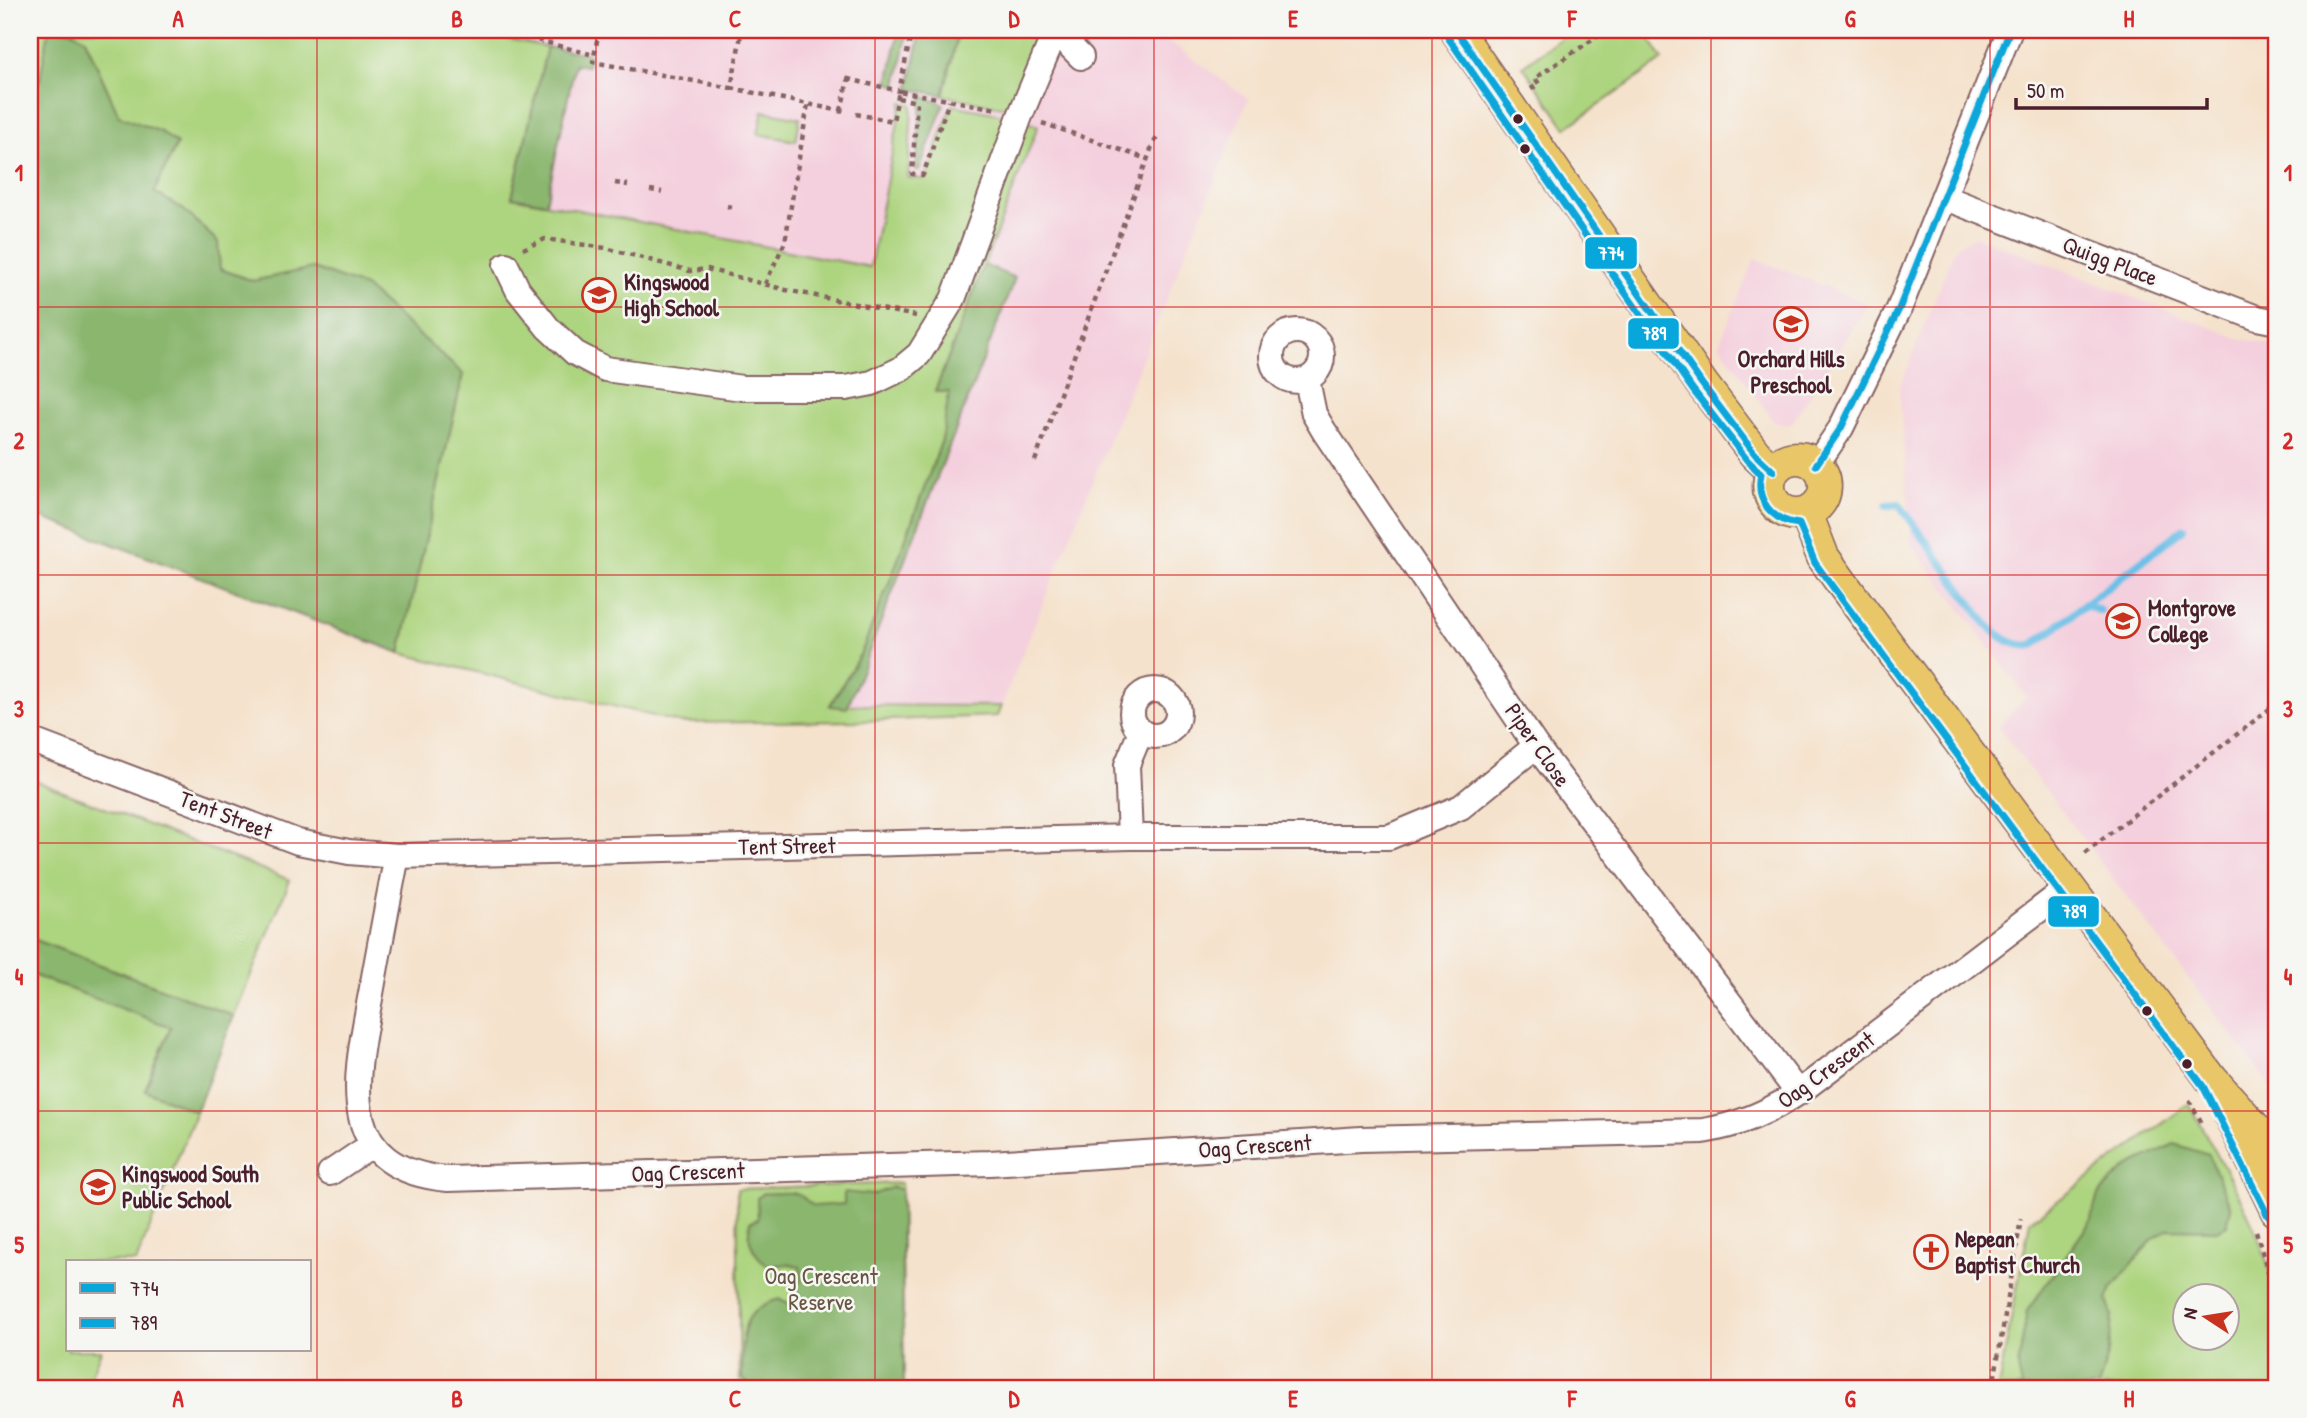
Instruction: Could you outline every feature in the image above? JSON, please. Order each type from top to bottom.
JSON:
[{"type":"main road","points":[[1456,30],[1702,384],[1755,454],[1773,471]]},
{"type":"main road","points":[[1798,458],[1816,465],[1825,482],[1825,492],[1815,509],[1806,513],[1787,512],[1773,499],[1769,490],[1773,471],[1788,459],[1798,458]]},
{"type":"main road","points":[[1806,513],[1824,557],[2069,887],[2200,1089],[2265,1216]]},
{"type":"main road","points":[[2200,1089],[2277,1153]]},
{"type":"street","points":[[506,265],[518,290],[540,318],[575,352],[605,369],[632,375],[742,388],[846,388],[872,383],[901,369],[919,354],[953,299],[1020,116],[1056,30]]},
{"type":"street","points":[[1072,30],[1071,47],[1081,57]]},
{"type":"street","points":[[1816,465],[1841,428],[1899,309],[2010,30]]},
{"type":"street","name":"Quigg Place","points":[[1943,197],[2257,317],[2277,321]]},
{"type":"street","name":"Piper Close","points":[[1307,380],[1314,414],[1324,430],[1536,746],[1798,1093]]},
{"type":"street","points":[[1130,838],[1126,765],[1141,731]]},
{"type":"street","name":"Tent Street","points":[[30,740],[287,839],[349,852],[397,856],[1130,838],[1389,836],[1461,807],[1536,746]]},
{"type":"street","points":[[330,1173],[373,1144],[362,1124],[356,1083],[397,856]]},
{"type":"street","name":"Oag Crescent","points":[[373,1144],[412,1172],[448,1180],[990,1163],[1361,1139],[1703,1131],[1734,1126],[1769,1112],[1798,1093],[2069,887]]},
{"type":"path","points":[[499,30],[590,54]]},
{"type":"path","points":[[599,30],[593,62],[731,88],[840,113],[848,77],[899,91]]},
{"type":"path","points":[[731,88],[742,30]]},
{"type":"path","points":[[856,114],[893,121],[912,30]]},
{"type":"path","points":[[1531,89],[1539,84],[1535,78],[1607,30]]},
{"type":"path","points":[[898,98],[917,102],[912,174],[923,175],[950,101]]},
{"type":"path","points":[[765,284],[785,242],[790,194],[808,104]]},
{"type":"path","points":[[1035,461],[1153,144],[1159,135]]},
{"type":"path","points":[[615,183],[628,186]]},
{"type":"path","points":[[650,190],[662,192]]},
{"type":"path","points":[[727,206],[735,208]]},
{"type":"path","points":[[506,265],[525,247],[545,239],[606,248],[690,271],[707,269],[940,323]]},
{"type":"path","points":[[2085,853],[2277,703]]},
{"type":"path","points":[[2200,1089],[2206,1129]]},
{"type":"path","points":[[2265,1216],[2270,1269],[2277,1303]]},
{"type":"path","points":[[1993,1388],[2021,1219]]},
{"type":"shaded area","name":"Kingswood High School","points":[[30,30],[1154,30],[1248,99],[997,716],[681,723],[386,650],[30,513]]},
{"type":"shaded area","name":"Montgrove College","points":[[1976,236],[2238,338],[2277,346],[2277,1095],[1998,727],[2027,697],[1912,545],[1899,389],[1956,246]]},
{"type":"shaded area","name":"Orchard Hills Preschool","points":[[1755,258],[1868,304],[1792,423],[1775,423],[1719,344]]},
{"type":"green space","points":[[30,30],[52,30],[48,34],[40,80],[30,87]]},
{"type":"green space","points":[[52,30],[70,30],[85,39],[119,116],[161,132],[177,144],[154,192],[184,210],[218,242],[220,269],[253,281],[313,268],[365,287],[463,374],[400,653],[30,513],[30,87],[40,80],[48,34]]},
{"type":"green space","points":[[70,30],[461,30],[547,47],[512,197],[870,267],[902,102],[912,105],[908,178],[925,179],[952,105],[1004,115],[1038,126],[935,391],[950,391],[942,440],[862,651],[830,705],[1001,706],[997,716],[681,723],[400,653],[463,374],[365,287],[313,268],[253,281],[220,269],[184,210],[154,192],[161,132],[119,116],[85,39]]},
{"type":"green space","points":[[899,30],[908,30],[897,86],[888,83]]},
{"type":"green space","points":[[921,30],[959,30],[943,95],[909,89]]},
{"type":"green space","points":[[959,30],[1050,30],[1017,110],[943,95]]},
{"type":"green space","points":[[1572,30],[1644,30],[1663,60],[1566,128],[1523,66]]},
{"type":"green space","points":[[547,47],[590,54],[587,66],[575,64],[546,203],[512,197]]},
{"type":"green space","points":[[922,96],[944,104],[919,171],[916,171]]},
{"type":"green space","points":[[763,111],[800,118],[796,141],[758,134]]},
{"type":"green space","points":[[984,265],[1015,278],[847,708],[830,706],[862,651],[942,440],[949,392],[935,392]]},
{"type":"green space","points":[[30,779],[290,880],[234,1016],[30,938]]},
{"type":"green space","points":[[30,938],[234,1016],[196,1112],[145,1090],[171,1027],[30,974]]},
{"type":"green space","name":"Kingswood South Public School","points":[[30,974],[171,1027],[145,1090],[196,1112],[137,1260],[66,1260],[66,1352],[100,1352],[86,1388],[30,1388]]},
{"type":"green space","points":[[2189,1104],[2244,1205],[2266,1258],[2277,1312],[2277,1388],[1998,1388],[2030,1221]]},
{"type":"green space","points":[[2174,1144],[2209,1155],[2231,1208],[2227,1225],[2217,1230],[2168,1229],[2152,1240],[2112,1288],[2107,1300],[2112,1315],[2109,1352],[2098,1388],[2022,1388],[2018,1367],[2027,1311],[2090,1222],[2098,1195],[2125,1168]]},
{"type":"green space","name":"Oag Crescent Reserve","points":[[901,1183],[904,1388],[740,1388],[737,1189]]},
{"type":"green space","name":"Oag Crescent Reserve","points":[[893,1187],[901,1190],[904,1388],[753,1388],[742,1378],[743,1339],[749,1319],[755,1311],[780,1299],[797,1307],[800,1300],[796,1287],[802,1279],[800,1267],[790,1264],[768,1266],[755,1252],[749,1229],[750,1222],[758,1219],[757,1198],[764,1193],[792,1193],[800,1195],[815,1206],[844,1204],[844,1192],[872,1195]]},
{"type":"waterway","points":[[1887,505],[1899,504],[1986,624],[2020,645],[2033,645],[2183,529]]},
{"type":"waterway","points":[[2084,604],[2100,611]]},
{"type":"transit line","name":"774","points":[[1456,30],[1702,384],[1755,454],[1773,471]]},
{"type":"transit line","name":"774","points":[[1816,465],[1841,428],[1899,309],[2010,30]]},
{"type":"transit line","name":"789","points":[[1447,36],[1693,390],[1761,474],[1761,493],[1768,508],[1781,519],[1799,524],[1815,563],[2203,1086],[2268,1216]]},
{"type":"place","name":"Kingswood High School","points":[[599,295]]},
{"type":"place","name":"Orchard Hills Preschool","points":[[1791,324]]},
{"type":"place","name":"Montgrove College","points":[[2123,621]]},
{"type":"place","name":"Kingswood South Public School","points":[[98,1187]]},
{"type":"place","name":"Nepean Baptist Church","points":[[1931,1252]]}]
